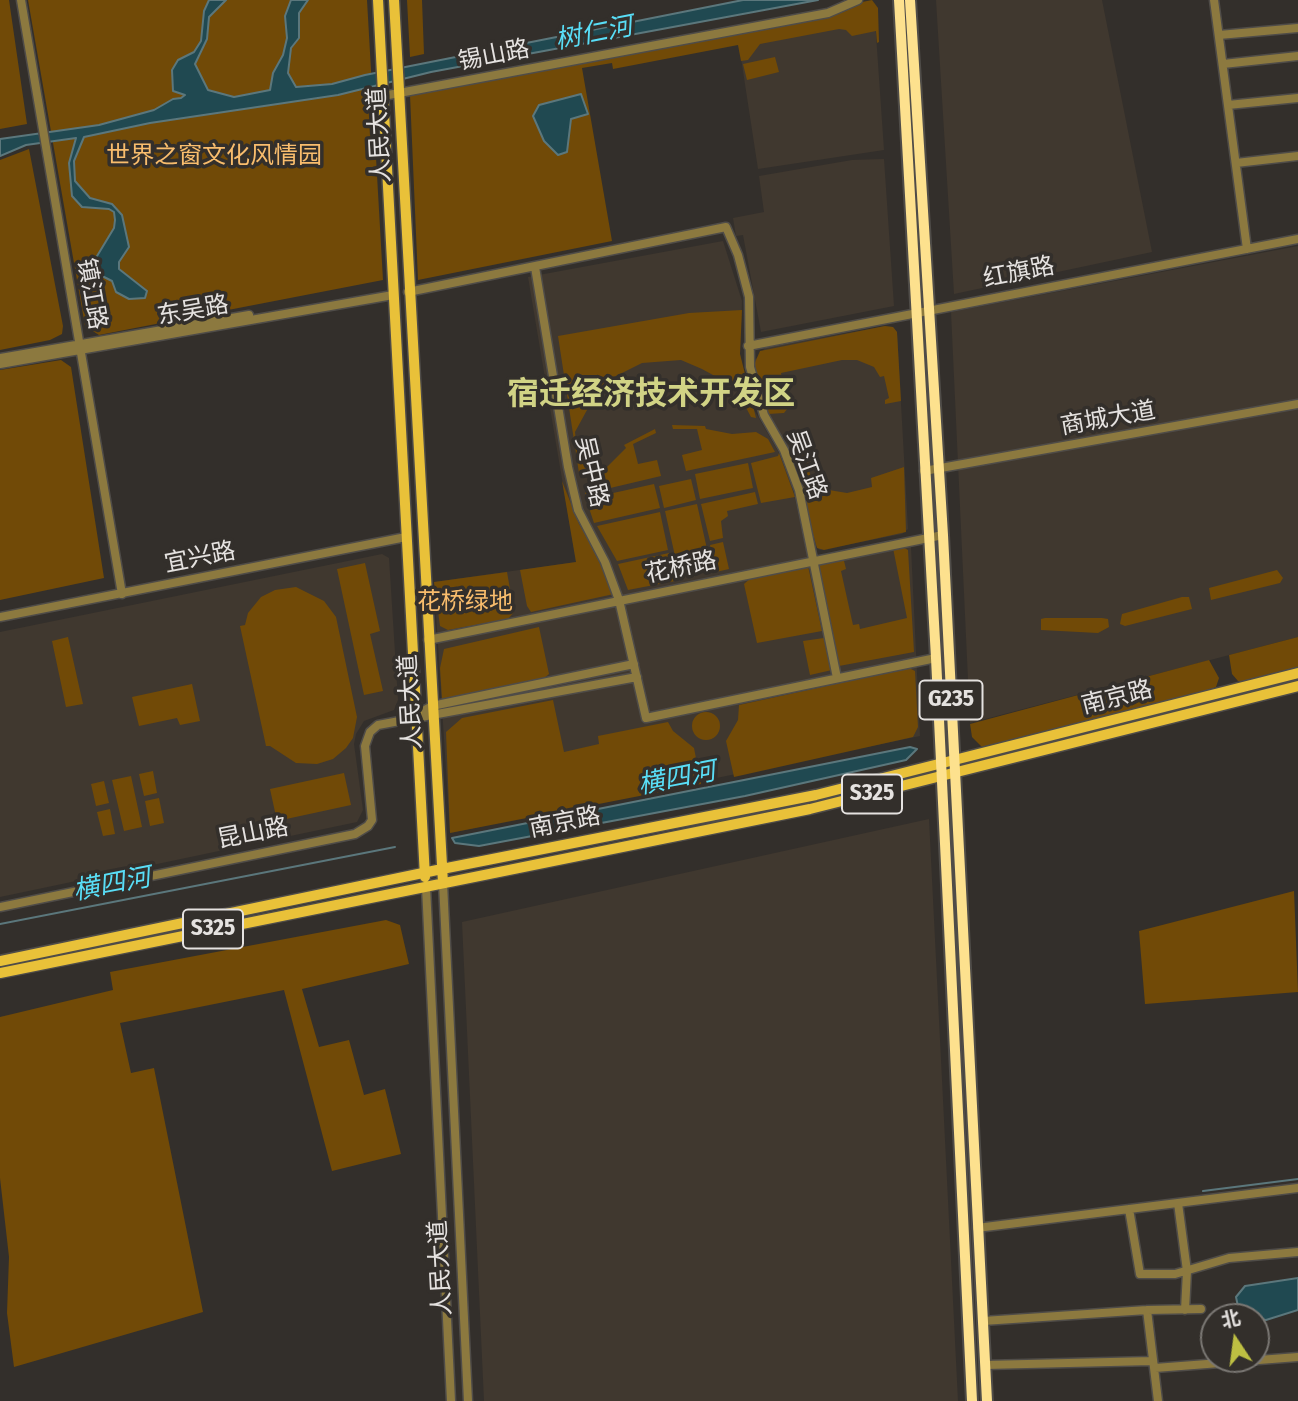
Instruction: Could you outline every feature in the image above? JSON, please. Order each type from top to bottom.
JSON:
[{"type":"highway","name":"G235","points":[[899,0],[922,312],[943,535],[987,1401]]},
{"type":"highway","name":"G235","points":[[909,0],[922,312],[925,471],[972,1401]]},
{"type":"main road","name":"人民大道","points":[[378,0],[426,887]]},
{"type":"main road","name":"人民大道","points":[[394,0],[408,292],[443,883]]},
{"type":"main road","points":[[379,20],[395,19]]},
{"type":"main road","name":"南京路","points":[[0,961],[425,872],[816,795],[1298,673]]},
{"type":"main road","name":"南京路","points":[[0,973],[810,809],[1298,687]]},
{"type":"street","name":"镇江路","points":[[21,0],[122,594]]},
{"type":"street","name":"锡山路","points":[[383,96],[827,9],[847,0]]},
{"type":"street","name":"锡山路","points":[[399,92],[828,13],[858,0]]},
{"type":"street","points":[[1214,0],[1247,249]]},
{"type":"street","points":[[1219,36],[1298,28]]},
{"type":"street","points":[[1223,64],[1298,56]]},
{"type":"street","points":[[1228,105],[1298,98]]},
{"type":"street","points":[[1236,163],[1298,156]]},
{"type":"street","name":"吴江路","points":[[535,267],[726,228],[738,255],[749,296],[750,367],[760,403],[784,450],[799,490],[837,678]]},
{"type":"street","name":"红旗路","points":[[748,346],[1298,239]]},
{"type":"street","points":[[408,292],[535,267]]},
{"type":"street","name":"吴中路","points":[[535,267],[568,467],[578,510],[605,562],[619,600],[646,718],[837,678]]},
{"type":"street","name":"东吴路","points":[[0,364],[80,347],[393,292]]},
{"type":"street","name":"东吴路","points":[[0,358],[80,347]]},
{"type":"street","name":"商城大道","points":[[925,471],[1298,404]]},
{"type":"street","name":"花桥路","points":[[428,640],[943,535]]},
{"type":"street","name":"宜兴路","points":[[0,617],[406,537]]},
{"type":"street","points":[[837,678],[936,658]]},
{"type":"street","points":[[416,715],[432,705],[634,664]]},
{"type":"street","points":[[416,715],[433,717],[637,677]]},
{"type":"street","name":"昆山路","points":[[0,907],[362,831],[373,814],[365,746],[367,738],[378,725],[416,715]]},
{"type":"street","name":"人民大道","points":[[443,883],[468,1401]]},
{"type":"street","name":"人民大道","points":[[426,887],[451,1401]]},
{"type":"street","points":[[978,1228],[1298,1188]]},
{"type":"street","points":[[1178,1203],[1187,1271],[1184,1288],[1185,1310]]},
{"type":"street","points":[[1129,1209],[1140,1275],[1187,1271],[1229,1258],[1298,1252]]},
{"type":"street","points":[[983,1321],[1200,1309]]},
{"type":"street","points":[[1147,1310],[1158,1401]]},
{"type":"street","points":[[985,1365],[1153,1365],[1298,1357]]},
{"type":"shaded area","points":[[936,0],[1102,0],[1152,252],[954,294]]},
{"type":"shaded area","points":[[875,20],[884,150],[758,169],[739,45]]},
{"type":"shaded area","points":[[884,159],[894,306],[761,332],[743,235],[736,236],[733,218],[764,212],[759,176],[852,160]]},
{"type":"shaded area","points":[[723,241],[742,301],[740,354],[747,387],[753,408],[779,453],[792,485],[809,563],[908,545],[911,547],[920,736],[450,833],[434,582],[576,562],[528,277]]},
{"type":"shaded area","points":[[1298,246],[1298,637],[970,723],[951,312]]},
{"type":"shaded area","points":[[885,326],[893,327],[897,332],[908,529],[902,534],[820,550],[815,545],[803,491],[768,414],[755,360],[765,348]]},
{"type":"shaded area","points":[[382,554],[389,558],[398,700],[394,710],[364,721],[356,734],[354,744],[363,810],[357,822],[0,897],[0,632]]},
{"type":"shaded area","points":[[929,819],[958,1401],[484,1401],[462,922]]},
{"type":"green space","points":[[0,0],[9,0],[27,124],[0,129]]},
{"type":"green space","name":"世界之窗文化风情园","points":[[28,0],[367,0],[383,280],[99,335],[85,326]]},
{"type":"green space","points":[[407,0],[422,0],[424,54],[410,57]]},
{"type":"green space","points":[[872,0],[878,8],[877,43],[876,31],[852,36],[846,30],[839,29],[760,44],[748,60],[741,61],[738,45],[613,69],[612,63],[582,68],[612,241],[418,280],[410,95]]},
{"type":"green space","points":[[775,57],[779,72],[747,80],[743,64]]},
{"type":"green space","points":[[29,149],[63,326],[62,334],[50,340],[0,350],[0,160]]},
{"type":"green space","points":[[742,310],[740,354],[756,418],[751,417],[735,387],[702,369],[681,360],[642,363],[610,379],[593,399],[575,432],[578,456],[586,469],[579,473],[558,336],[689,313]]},
{"type":"green space","points":[[885,326],[893,327],[897,332],[901,401],[885,404],[885,400],[889,398],[884,376],[880,377],[874,367],[857,360],[842,360],[781,373],[788,408],[784,413],[768,414],[753,367],[760,351]]},
{"type":"green space","points":[[61,360],[71,367],[104,578],[0,600],[0,370]]},
{"type":"green space","points":[[672,425],[705,426],[706,429],[732,434],[756,432],[768,439],[775,452],[686,471],[682,455],[702,450],[697,429],[673,429]]},
{"type":"green space","points":[[655,429],[656,433],[633,444],[638,464],[657,460],[661,476],[585,494],[589,485],[626,448],[624,445]]},
{"type":"green space","points":[[804,450],[813,486],[817,488],[847,493],[872,487],[871,478],[904,467],[906,532],[824,550],[817,548],[792,460],[796,452]]},
{"type":"green space","points":[[779,453],[795,497],[761,503],[751,463],[778,456]]},
{"type":"green space","points":[[748,463],[753,488],[700,499],[695,474]]},
{"type":"green space","points":[[691,479],[696,500],[664,508],[659,486]]},
{"type":"green space","points":[[562,481],[579,524],[600,558],[614,594],[531,612],[527,606],[520,570],[576,562]]},
{"type":"green space","points":[[654,484],[660,508],[594,523],[586,499]]},
{"type":"green space","points":[[755,492],[758,504],[727,511],[728,516],[721,521],[723,538],[710,541],[701,504]]},
{"type":"green space","points":[[697,504],[707,549],[675,556],[665,511]]},
{"type":"green space","points":[[660,512],[668,550],[617,561],[597,526]]},
{"type":"green space","points":[[723,542],[729,569],[716,572],[710,545]]},
{"type":"green space","points":[[903,547],[908,550],[914,652],[839,666],[817,566],[819,561],[844,561],[846,569],[841,571],[853,625],[859,624],[860,629],[907,618],[893,548]]},
{"type":"green space","points":[[669,553],[675,581],[628,590],[618,564]]},
{"type":"green space","points":[[365,563],[380,631],[370,634],[383,691],[364,695],[337,569]]},
{"type":"green space","points":[[808,566],[822,631],[757,643],[744,584],[752,577]]},
{"type":"green space","points":[[1277,570],[1283,578],[1280,583],[1211,600],[1209,588]]},
{"type":"green space","name":"花桥绿地","points":[[507,572],[514,612],[508,619],[448,630],[440,626],[434,582]]},
{"type":"green space","points":[[296,587],[324,601],[336,617],[357,717],[353,738],[346,748],[333,759],[317,764],[296,763],[266,746],[240,626],[245,625],[248,613],[261,597],[275,590]]},
{"type":"green space","points":[[1189,597],[1192,609],[1125,626],[1120,624],[1122,614]]},
{"type":"green space","points":[[1102,618],[1108,619],[1109,627],[1098,633],[1041,630],[1041,619]]},
{"type":"green space","points":[[539,627],[549,674],[543,679],[442,699],[440,668],[444,649]]},
{"type":"green space","points":[[68,637],[83,704],[66,707],[52,641]]},
{"type":"green space","points":[[1298,637],[1298,667],[1244,681],[1238,681],[1232,674],[1229,655]]},
{"type":"green space","points":[[824,638],[832,670],[810,675],[803,641]]},
{"type":"green space","points":[[1209,660],[1219,678],[1216,687],[1209,690],[982,747],[972,737],[970,724]]},
{"type":"green space","points":[[909,668],[915,671],[918,727],[913,737],[734,777],[726,741],[738,720],[739,705]]},
{"type":"green space","points":[[192,684],[200,721],[180,725],[177,718],[139,726],[132,697]]},
{"type":"green space","points":[[553,700],[564,752],[599,744],[598,736],[668,722],[673,731],[694,748],[701,784],[450,833],[446,732],[462,718]]},
{"type":"green space","points":[[706,712],[716,716],[720,726],[716,736],[706,740],[696,736],[692,726],[696,716]]},
{"type":"green space","points":[[153,771],[157,793],[144,796],[139,774]]},
{"type":"green space","points":[[344,773],[351,805],[277,821],[270,789]]},
{"type":"green space","points":[[131,776],[142,827],[124,831],[112,780]]},
{"type":"green space","points":[[104,781],[109,803],[96,806],[91,784]]},
{"type":"green space","points":[[159,798],[164,823],[150,826],[145,801]]},
{"type":"green space","points":[[110,809],[115,834],[103,836],[97,812]]},
{"type":"green space","points":[[1294,891],[1298,992],[1145,1004],[1139,931]]},
{"type":"green space","points":[[386,920],[400,925],[409,964],[302,989],[319,1047],[349,1040],[364,1095],[385,1089],[401,1154],[332,1171],[284,990],[120,1023],[131,1073],[154,1068],[203,1312],[14,1367],[7,1313],[9,1257],[0,1178],[0,1017],[113,990],[110,972]]},
{"type":"water","name":"树仁河","points":[[209,0],[226,0],[209,17],[207,39],[195,64],[208,90],[234,97],[270,90],[273,73],[283,55],[287,38],[285,16],[291,0],[308,0],[299,13],[299,38],[291,48],[288,73],[296,87],[332,84],[365,75],[743,0],[818,0],[431,72],[338,95],[150,123],[84,137],[74,161],[75,181],[90,198],[112,204],[122,215],[129,247],[119,262],[119,269],[147,291],[145,298],[129,299],[116,292],[112,281],[94,272],[91,266],[114,228],[115,220],[114,212],[109,209],[82,207],[72,196],[69,163],[76,138],[26,145],[0,156],[0,139],[99,125],[154,110],[173,99],[181,98],[185,95],[173,91],[172,70],[178,60],[194,52],[201,41],[204,11]]},
{"type":"water","points":[[581,94],[588,114],[571,119],[567,152],[558,155],[544,141],[533,116],[539,105]]},
{"type":"water","points":[[910,747],[917,749],[906,760],[745,796],[479,846],[455,843],[452,838]]},
{"type":"water","points":[[1298,1278],[1298,1310],[1270,1319],[1270,1303],[1237,1303],[1236,1297],[1245,1286]]},
{"type":"waterway","name":"横四河","points":[[0,924],[395,847]]},
{"type":"waterway","points":[[1203,1191],[1298,1179]]},
{"type":"district","name":"宿迁经济技术开发区","points":[[651,395]]}]
